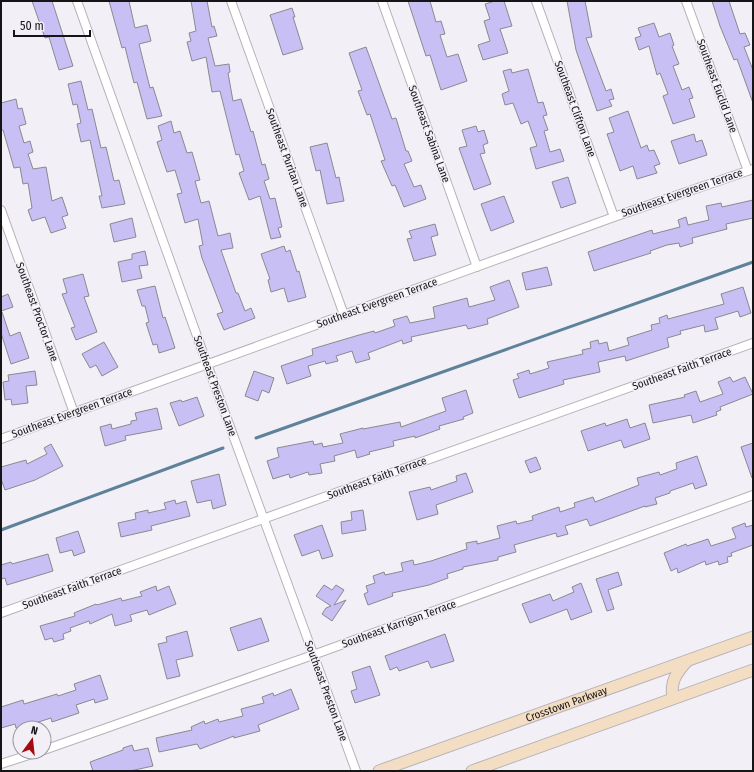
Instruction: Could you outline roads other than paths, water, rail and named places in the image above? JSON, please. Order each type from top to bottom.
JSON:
[{"type":"main road","name":"Crosstown Parkway","points":[[379,771],[753,637]]},
{"type":"main road","points":[[674,698],[673,681],[678,671],[689,660]]},
{"type":"main road","points":[[472,771],[753,670]]},
{"type":"street","name":"Southeast Preston Lane","points":[[77,1],[207,364],[356,771]]},
{"type":"street","name":"Southeast Puritan Lane","points":[[231,1],[344,316]]},
{"type":"street","name":"Southeast Sabina Lane","points":[[382,1],[477,267]]},
{"type":"street","name":"Southeast Clifton Lane","points":[[536,1],[614,217]]},
{"type":"street","name":"Southeast Euclid Lane","points":[[686,1],[750,170]]},
{"type":"street","name":"Southeast Evergreen Terrace","points":[[1,439],[614,217],[750,170]]},
{"type":"street","name":"Southeast Proctor Lane","points":[[1,210],[74,413]]},
{"type":"street","name":"Southeast Faith Terrace","points":[[1,613],[753,343]]},
{"type":"street","name":"Southeast Karrigan Terrace","points":[[52,747],[313,655],[753,495]]},
{"type":"street","points":[[1,764],[13,760]]},
{"type":"waterway","points":[[256,438],[753,262]]},
{"type":"waterway","points":[[1,530],[223,448]]}]
